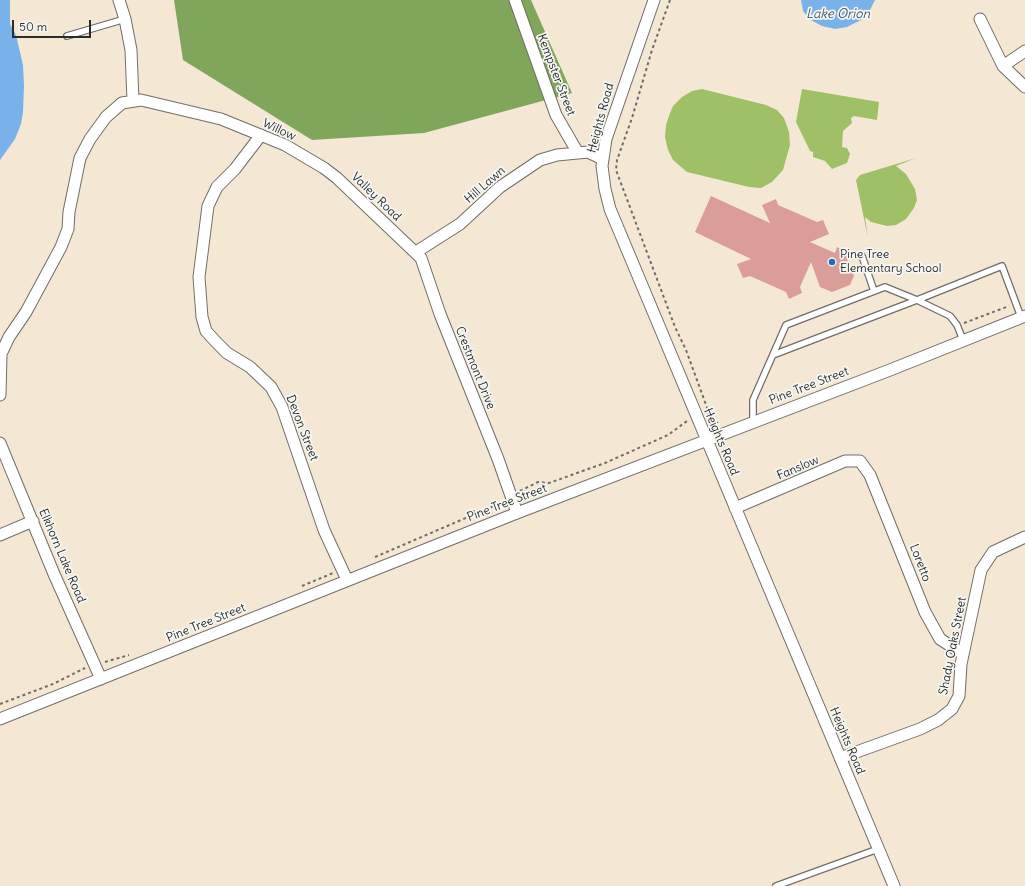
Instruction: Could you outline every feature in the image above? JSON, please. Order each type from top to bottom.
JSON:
[{"type":"street","points":[[0,395],[0,354],[26,312],[61,247],[68,229],[74,181],[80,158],[90,139],[106,117],[122,103],[133,101],[131,50],[125,19],[119,0]]},
{"type":"street","name":"Kempster Street","points":[[514,0],[556,115],[578,153]]},
{"type":"street","name":"Heights Road","points":[[654,0],[606,139],[602,166],[605,189],[610,209],[894,886]]},
{"type":"street","points":[[980,19],[1003,66],[1025,87]]},
{"type":"street","points":[[1003,66],[1025,51]]},
{"type":"street","name":"Willow","points":[[133,101],[141,100],[221,119],[285,145],[333,175]]},
{"type":"street","name":"Devon Street","points":[[261,135],[235,169],[217,187],[208,206],[199,277],[202,317],[206,331],[216,342],[227,353],[250,367],[271,387],[282,407],[324,530],[347,580]]},
{"type":"street","points":[[578,153],[588,152],[604,159]]},
{"type":"street","name":"Hill Lawn","points":[[416,252],[460,224],[500,187],[525,169],[546,158],[578,153]]},
{"type":"street","name":"Valley Road","points":[[333,175],[353,192],[400,239]]},
{"type":"street","name":"Crestmont Drive","points":[[400,239],[421,258],[440,314],[517,513]]},
{"type":"street","name":"Pine Tree Street","points":[[0,719],[517,513],[753,421],[890,370],[1023,317]]},
{"type":"street","name":"Elkhorn Lake Road","points":[[0,443],[101,679]]},
{"type":"street","name":"Fanslow","points":[[735,508],[845,461],[860,461],[867,471]]},
{"type":"street","name":"Loretto","points":[[867,471],[883,503],[925,612],[940,639],[963,654]]},
{"type":"street","points":[[0,535],[33,521]]},
{"type":"street","name":"Shady Oaks Street","points":[[840,758],[920,729],[938,720],[952,709],[960,696],[963,654],[981,570],[993,552],[1025,537]]},
{"type":"lane","points":[[67,36],[125,19]]},
{"type":"lane","points":[[862,256],[874,291]]},
{"type":"lane","points":[[773,355],[1002,266],[1015,304],[1023,317]]},
{"type":"lane","points":[[753,421],[753,400],[786,324],[885,287],[950,316],[957,326],[963,340]]},
{"type":"lane","points":[[776,886],[878,849]]},
{"type":"path","points":[[369,560],[504,502],[538,482],[549,483],[605,463],[668,435],[687,421],[709,413],[616,170],[620,149],[632,118],[652,50],[670,0]]},
{"type":"path","points":[[957,326],[1015,304]]},
{"type":"path","points":[[300,587],[343,570]]},
{"type":"path","points":[[0,704],[53,684],[75,671],[94,664],[130,655]]},
{"type":"green space","points":[[174,0],[531,0],[572,93],[424,133],[312,140],[183,60]]},
{"type":"green space","points":[[702,89],[766,105],[777,110],[784,118],[789,132],[790,145],[783,170],[772,182],[761,188],[749,187],[687,172],[673,160],[668,150],[665,137],[666,125],[670,113],[673,106],[682,97],[692,91]]},
{"type":"green space","points":[[802,89],[879,102],[877,120],[854,116],[851,118],[852,123],[843,131],[842,147],[847,148],[850,154],[847,163],[832,169],[825,161],[813,157],[813,152],[810,151],[796,122]]},
{"type":"green space","points":[[916,158],[896,166],[906,174],[915,189],[917,200],[914,208],[906,219],[896,225],[887,226],[871,222],[865,217],[868,238],[856,180],[860,175]]},
{"type":"water","points":[[0,0],[10,0],[10,24],[16,35],[23,65],[24,86],[21,124],[15,139],[0,160]]},
{"type":"water","name":"Lake Orion","points":[[801,0],[875,0],[863,19],[847,27],[835,29],[822,26],[809,19],[803,11]]},
{"type":"building","points":[[711,196],[770,223],[762,205],[776,199],[778,205],[817,222],[823,220],[829,234],[810,242],[835,253],[837,247],[849,253],[847,259],[854,276],[850,285],[832,292],[820,287],[811,262],[800,287],[802,293],[789,299],[786,292],[750,276],[743,278],[737,264],[751,259],[695,232]]},
{"type":"place","name":"Pine Tree Elementary School","points":[[832,262]]}]
